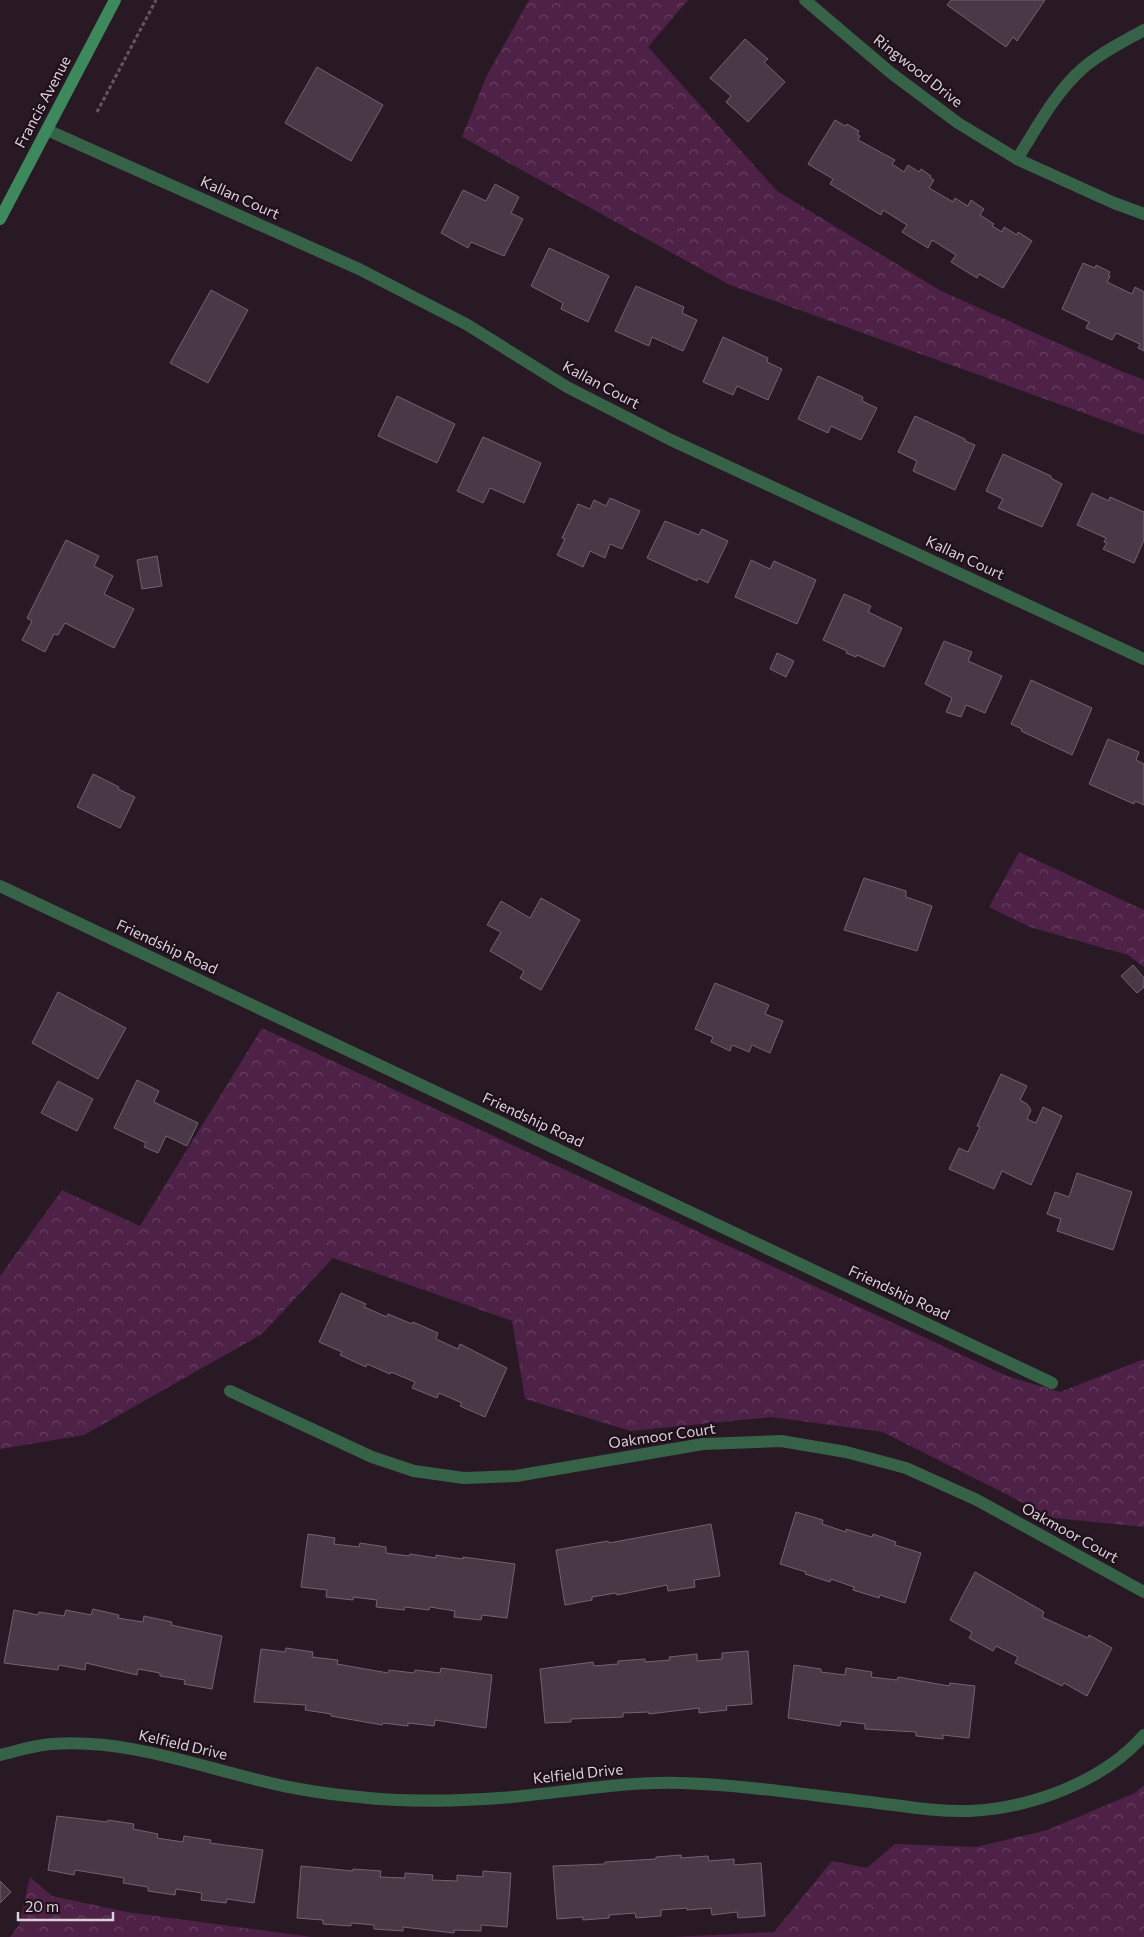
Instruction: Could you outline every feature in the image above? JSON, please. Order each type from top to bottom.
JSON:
[{"type":"street","name":"Francis Avenue","points":[[0,219],[115,0]]},
{"type":"street","name":"Ringwood Drive","points":[[805,0],[898,79],[958,123],[1017,159],[1114,203],[1144,214]]},
{"type":"street","points":[[1017,159],[1054,99],[1082,69],[1115,46],[1144,30]]},
{"type":"street","name":"Kallan Court","points":[[47,130],[359,269],[466,324],[567,387],[671,440],[1144,659]]},
{"type":"street","name":"Friendship Road","points":[[0,886],[1052,1383]]},
{"type":"street","name":"Oakmoor Court","points":[[230,1390],[372,1457],[414,1471],[464,1478],[516,1476],[703,1444],[781,1442],[846,1452],[906,1468],[977,1500],[1144,1592]]},
{"type":"street","name":"Kelfield Drive","points":[[0,1755],[50,1744],[101,1744],[156,1754],[294,1788],[360,1797],[426,1802],[513,1797],[602,1787],[681,1783],[766,1790],[924,1809],[970,1811],[1016,1804],[1059,1791],[1098,1773],[1132,1748],[1144,1735]]},
{"type":"path","points":[[96,112],[156,0]]},
{"type":"green space","points":[[529,0],[688,0],[648,47],[777,191],[941,291],[1144,380],[1144,435],[730,285],[462,137],[487,75]]},
{"type":"green space","points":[[1019,852],[1144,910],[1144,967],[1128,955],[1030,927],[989,907]]},
{"type":"green space","points":[[262,1028],[1007,1376],[1060,1392],[1144,1359],[1144,1527],[1053,1518],[883,1432],[771,1417],[631,1431],[525,1399],[512,1321],[333,1258],[262,1334],[84,1435],[0,1449],[0,1276],[62,1190],[140,1226]]},
{"type":"green space","points":[[1144,1785],[1144,1937],[672,1937],[774,1932],[832,1861],[867,1868],[895,1844],[976,1847],[1047,1830],[1135,1793]]},
{"type":"green space","points":[[30,1877],[52,1896],[127,1912],[312,1937],[10,1937],[19,1925]]},
{"type":"building","points":[[951,0],[1045,0],[1017,41],[1013,37],[1006,47],[947,5]]},
{"type":"building","points":[[745,39],[768,59],[764,62],[785,82],[748,122],[726,102],[731,96],[710,78]]},
{"type":"building","points":[[317,67],[383,105],[351,161],[285,123]]},
{"type":"building","points":[[835,120],[859,131],[857,134],[860,136],[858,140],[895,160],[892,164],[904,172],[908,165],[919,172],[921,169],[931,176],[930,178],[934,180],[929,188],[953,202],[955,198],[968,206],[971,200],[984,209],[980,215],[994,224],[992,226],[1002,232],[1004,227],[1017,235],[1018,232],[1032,241],[1003,288],[979,274],[977,278],[951,262],[956,255],[932,240],[928,248],[902,232],[907,225],[883,210],[881,215],[830,184],[833,179],[808,164]]},
{"type":"building","points":[[495,184],[519,197],[511,213],[523,219],[504,256],[471,242],[468,248],[441,233],[463,190],[486,201]]},
{"type":"building","points":[[549,248],[609,276],[588,322],[561,309],[563,303],[531,286]]},
{"type":"building","points":[[1083,263],[1095,268],[1096,265],[1110,272],[1107,282],[1132,294],[1135,287],[1144,292],[1144,351],[1138,348],[1140,344],[1116,333],[1112,340],[1086,328],[1089,322],[1062,309]]},
{"type":"building","points":[[636,286],[684,307],[682,313],[697,320],[683,351],[652,337],[649,346],[615,331]]},
{"type":"building","points":[[211,290],[248,310],[208,383],[170,363]]},
{"type":"building","points":[[723,337],[768,358],[767,362],[782,369],[768,400],[737,386],[733,395],[703,382]]},
{"type":"building","points":[[818,376],[863,397],[862,401],[877,408],[861,440],[831,426],[828,433],[798,419]]},
{"type":"building","points":[[397,396],[455,424],[437,463],[378,436]]},
{"type":"building","points":[[915,416],[975,445],[955,490],[913,471],[917,461],[898,452]]},
{"type":"building","points":[[483,437],[541,463],[524,503],[490,488],[483,503],[457,491]]},
{"type":"building","points":[[1003,454],[1051,476],[1051,478],[1062,484],[1042,527],[998,508],[1003,499],[986,491]]},
{"type":"building","points":[[1092,493],[1109,501],[1110,497],[1144,512],[1144,540],[1134,563],[1103,549],[1107,543],[1104,542],[1106,538],[1077,525]]},
{"type":"building","points":[[610,498],[640,511],[622,549],[610,544],[605,558],[590,551],[583,567],[557,555],[565,539],[562,538],[578,504],[590,509],[594,500],[606,506]]},
{"type":"building","points":[[665,521],[699,535],[702,529],[728,541],[708,583],[698,578],[697,581],[647,558]]},
{"type":"building","points":[[66,540],[99,556],[94,566],[113,576],[104,594],[134,609],[114,648],[65,623],[58,635],[54,634],[45,652],[22,640],[32,621],[27,618]]},
{"type":"building","points":[[157,556],[162,586],[142,589],[137,560]]},
{"type":"building","points":[[751,560],[770,569],[774,561],[816,580],[797,624],[735,597]]},
{"type":"building","points":[[844,594],[871,606],[868,612],[902,628],[884,667],[857,655],[856,657],[846,653],[847,651],[823,640]]},
{"type":"building","points":[[944,641],[972,652],[968,661],[1002,676],[985,713],[966,705],[961,717],[946,712],[952,698],[925,684]]},
{"type":"building","points":[[777,653],[794,661],[786,677],[770,669]]},
{"type":"building","points":[[1031,680],[1092,708],[1072,755],[1021,731],[1022,729],[1011,724]]},
{"type":"building","points":[[1108,739],[1139,752],[1136,760],[1144,764],[1144,805],[1135,801],[1134,804],[1089,784]]},
{"type":"building","points":[[93,774],[135,797],[120,828],[77,807]]},
{"type":"building","points":[[864,878],[906,891],[906,897],[932,906],[917,951],[844,930]]},
{"type":"building","points":[[541,898],[580,920],[541,990],[520,978],[524,971],[490,951],[501,932],[487,925],[501,901],[530,918]]},
{"type":"building","points":[[1133,965],[1144,978],[1144,987],[1137,993],[1121,976]]},
{"type":"building","points":[[715,983],[769,1005],[765,1014],[783,1021],[770,1053],[752,1045],[749,1052],[732,1045],[730,1051],[711,1042],[713,1037],[695,1029]]},
{"type":"building","points":[[58,992],[126,1028],[98,1079],[32,1043]]},
{"type":"building","points":[[1001,1074],[1027,1086],[1020,1100],[1027,1104],[1031,1110],[1027,1119],[1036,1123],[1043,1107],[1062,1116],[1031,1185],[1002,1171],[994,1189],[949,1169],[959,1148],[968,1152],[980,1127],[977,1126]]},
{"type":"building","points":[[137,1080],[159,1091],[154,1102],[198,1123],[187,1146],[166,1136],[158,1153],[144,1147],[146,1143],[114,1128]]},
{"type":"building","points":[[58,1081],[93,1099],[77,1131],[41,1113]]},
{"type":"building","points":[[1077,1173],[1132,1192],[1113,1250],[1057,1231],[1061,1219],[1047,1214],[1055,1192],[1069,1197]]},
{"type":"building","points":[[341,1293],[366,1304],[364,1307],[387,1317],[388,1314],[438,1333],[436,1339],[458,1349],[460,1344],[507,1368],[485,1417],[460,1406],[462,1403],[439,1393],[437,1398],[412,1388],[415,1382],[367,1364],[366,1367],[340,1355],[342,1352],[319,1342]]},
{"type":"building","points":[[796,1512],[823,1520],[822,1524],[846,1532],[846,1529],[872,1537],[873,1534],[896,1542],[895,1545],[921,1553],[905,1603],[880,1595],[879,1598],[853,1590],[854,1587],[831,1579],[830,1582],[780,1564]]},
{"type":"building","points":[[711,1524],[720,1576],[694,1580],[695,1587],[668,1591],[667,1585],[617,1595],[616,1593],[592,1597],[592,1600],[565,1605],[556,1550],[608,1541],[609,1543]]},
{"type":"building","points":[[308,1534],[335,1538],[334,1544],[359,1547],[360,1543],[386,1547],[386,1553],[436,1558],[436,1555],[463,1559],[463,1557],[515,1564],[507,1618],[482,1615],[481,1620],[454,1617],[455,1611],[430,1607],[429,1610],[405,1607],[404,1610],[376,1607],[377,1600],[353,1597],[353,1600],[326,1597],[327,1590],[301,1587]]},
{"type":"building","points":[[975,1572],[1044,1612],[1042,1617],[1088,1638],[1089,1635],[1112,1648],[1087,1696],[1064,1683],[1062,1686],[1015,1663],[1018,1657],[996,1646],[993,1651],[969,1638],[972,1632],[950,1620]]},
{"type":"building","points":[[93,1609],[119,1615],[118,1618],[143,1622],[144,1616],[172,1622],[171,1625],[222,1636],[212,1689],[184,1684],[185,1680],[160,1676],[160,1673],[138,1669],[137,1675],[86,1663],[85,1670],[59,1665],[58,1670],[4,1663],[14,1610],[38,1615],[39,1612],[64,1616],[66,1610],[91,1615]]},
{"type":"building","points":[[286,1648],[313,1652],[312,1657],[338,1660],[337,1664],[388,1673],[389,1670],[414,1673],[415,1670],[440,1673],[441,1668],[492,1675],[486,1728],[435,1720],[434,1726],[408,1723],[408,1726],[383,1723],[382,1725],[305,1710],[306,1705],[254,1702],[261,1649],[285,1652]]},
{"type":"building","points":[[748,1651],[752,1704],[726,1706],[727,1710],[699,1713],[699,1708],[649,1714],[649,1712],[623,1713],[623,1717],[571,1719],[571,1722],[545,1723],[540,1669],[593,1662],[594,1666],[618,1664],[618,1661],[645,1659],[645,1662],[670,1660],[669,1657],[697,1654],[697,1661],[722,1659],[722,1653]]},
{"type":"building","points":[[794,1665],[821,1669],[821,1672],[845,1675],[846,1668],[872,1672],[871,1677],[897,1680],[898,1677],[949,1686],[950,1683],[975,1686],[969,1738],[943,1735],[943,1739],[916,1736],[916,1732],[865,1729],[865,1724],[841,1721],[840,1726],[788,1718]]},
{"type":"building","points":[[57,1816],[134,1824],[133,1829],[158,1834],[157,1838],[183,1842],[184,1836],[211,1840],[210,1843],[263,1850],[254,1903],[227,1899],[226,1903],[201,1900],[202,1893],[176,1889],[175,1895],[148,1891],[148,1887],[123,1883],[124,1878],[75,1870],[74,1875],[48,1870]]},
{"type":"building","points":[[681,1855],[681,1858],[708,1856],[709,1861],[734,1859],[734,1865],[761,1863],[765,1916],[738,1918],[737,1912],[712,1915],[711,1908],[687,1910],[687,1908],[661,1910],[661,1916],[636,1918],[635,1913],[583,1920],[583,1917],[557,1919],[553,1866],[605,1864],[605,1862],[656,1859],[656,1857]]},
{"type":"building","points":[[301,1866],[353,1871],[353,1869],[381,1871],[380,1877],[405,1878],[405,1873],[433,1875],[432,1880],[457,1881],[457,1875],[483,1877],[483,1871],[511,1873],[507,1927],[481,1925],[481,1931],[454,1930],[454,1933],[403,1927],[403,1931],[374,1929],[374,1925],[351,1923],[351,1926],[323,1924],[323,1920],[297,1918]]},
{"type":"building","points":[[0,1881],[11,1892],[0,1903]]}]
